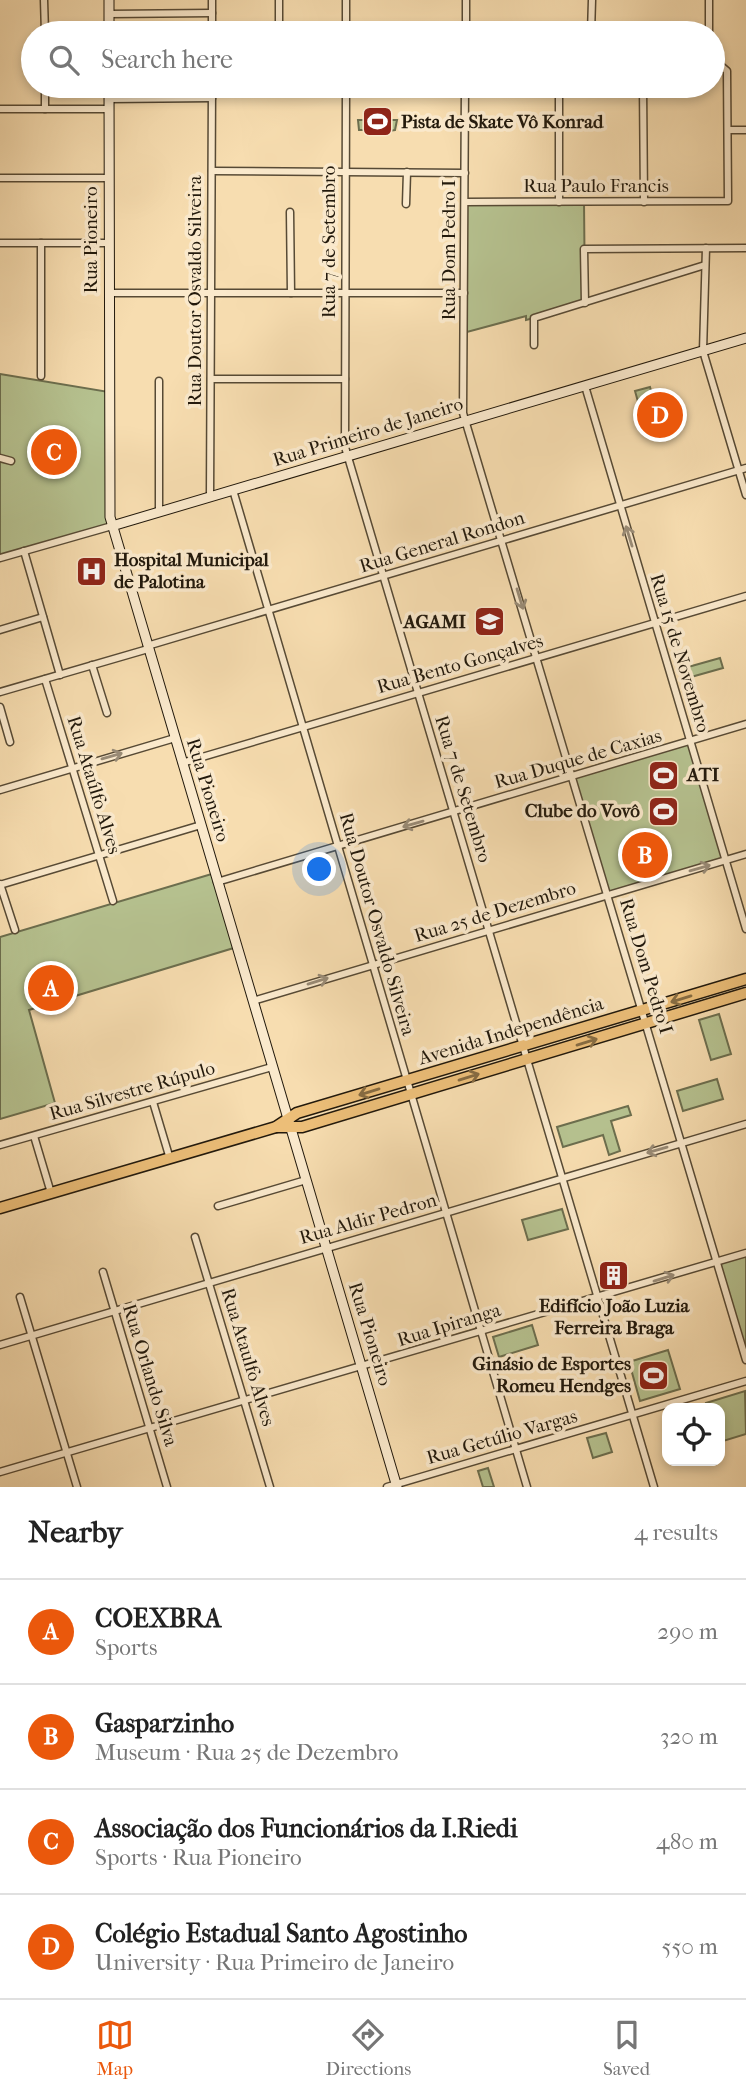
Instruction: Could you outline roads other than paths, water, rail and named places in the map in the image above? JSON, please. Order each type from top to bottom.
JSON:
[{"type":"main road","name":"Avenida Independência","points":[[746,979],[297,1113],[289,1123],[302,1127],[746,993]]},
{"type":"main road","points":[[0,1208],[289,1123]]},
{"type":"street","points":[[44,0],[45,21]]},
{"type":"street","points":[[109,0],[109,21]]},
{"type":"street","points":[[212,0],[212,21]]},
{"type":"street","points":[[279,0],[279,21]]},
{"type":"street","points":[[346,0],[346,21]]},
{"type":"street","points":[[466,0],[466,21]]},
{"type":"street","points":[[591,21],[592,0]]},
{"type":"street","points":[[709,0],[709,21]]},
{"type":"street","points":[[109,14],[212,13]]},
{"type":"street","points":[[725,69],[728,130],[746,130]]},
{"type":"street","points":[[45,98],[45,109]]},
{"type":"street","name":"Rua Pioneiro","points":[[109,98],[111,526],[362,1367],[394,1486]]},
{"type":"street","points":[[0,109],[45,109],[212,98]]},
{"type":"street","name":"Rua Doutor Osvaldo Silveira","points":[[211,497],[212,98]]},
{"type":"street","name":"Rua 7 de Setembro","points":[[346,98],[345,447],[654,1487]]},
{"type":"street","name":"Rua Dom Pedro I","points":[[465,98],[465,417],[746,1360]]},
{"type":"street","points":[[559,98],[559,202]]},
{"type":"street","points":[[643,98],[643,202]]},
{"type":"street","name":"Rua Paulo Francis","points":[[465,202],[728,201],[728,130]]},
{"type":"street","points":[[212,171],[465,173]]},
{"type":"street","points":[[406,205],[407,172]]},
{"type":"street","points":[[0,178],[109,178]]},
{"type":"street","points":[[289,212],[290,293]]},
{"type":"street","points":[[0,243],[109,243]]},
{"type":"street","points":[[41,243],[41,376]]},
{"type":"street","points":[[706,248],[703,351],[742,469],[746,495]]},
{"type":"street","points":[[584,303],[584,249],[746,248]]},
{"type":"street","points":[[534,345],[534,318],[705,265]]},
{"type":"street","points":[[109,293],[464,293]]},
{"type":"street","name":"Rua Primeiro de Janeiro","points":[[0,558],[348,456],[465,417],[584,386],[746,338]]},
{"type":"street","points":[[211,379],[345,379]]},
{"type":"street","points":[[159,381],[159,512]]},
{"type":"street","name":"Rua 15 de Novembro","points":[[584,386],[746,929]]},
{"type":"street","points":[[0,458],[12,461]]},
{"type":"street","name":"Rua General Rondon","points":[[0,692],[742,469]]},
{"type":"street","name":"Rua Doutor Osvaldo Silveira","points":[[233,490],[527,1487]]},
{"type":"street","points":[[23,551],[60,675]]},
{"type":"street","name":"Rua Bento Gonçalves","points":[[182,763],[746,596]]},
{"type":"street","points":[[0,630],[43,617]]},
{"type":"street","points":[[92,665],[107,713]]},
{"type":"street","name":"Rua Ataúlfo Alves","points":[[45,679],[113,901]]},
{"type":"street","points":[[0,707],[10,741]]},
{"type":"street","name":"Rua Duque de Caxias","points":[[217,882],[746,724]]},
{"type":"street","points":[[0,790],[175,738]]},
{"type":"street","points":[[15,930],[0,885],[201,825]]},
{"type":"street","name":"Rua 25 de Dezembro","points":[[253,1000],[746,854]]},
{"type":"street","name":"Rua Silvestre Rúpulo","points":[[0,1145],[272,1067]]},
{"type":"street","points":[[153,1102],[170,1159]]},
{"type":"street","name":"Rua Aldir Pedron","points":[[0,1345],[746,1124]]},
{"type":"street","points":[[34,1136],[51,1193]]},
{"type":"street","points":[[218,1206],[306,1180]]},
{"type":"street","name":"Rua Ataulfo Alves","points":[[195,1237],[270,1487]]},
{"type":"street","name":"Rua Ipiranga","points":[[0,1472],[746,1253]]},
{"type":"street","name":"Rua Orlando Silva","points":[[103,1272],[167,1487]]},
{"type":"street","points":[[20,1297],[77,1487]]},
{"type":"street","name":"Rua Getúlio Vargas","points":[[394,1486],[746,1381]]},
{"type":"place","name":"Pista de Skate Vô Konrad","points":[[378,122]]},
{"type":"place","name":"Colégio Estadual Santo Agostinho","points":[[660,415]]},
{"type":"place","name":"Associação dos Funcionários da I.Riedi","points":[[54,452]]},
{"type":"place","name":"Hospital Municipal de Palotina","points":[[91,571]]},
{"type":"place","name":"AGAMI","points":[[489,622]]},
{"type":"place","name":"ATI","points":[[664,775]]},
{"type":"place","name":"Clube do Vovô","points":[[663,811]]},
{"type":"place","name":"Gasparzinho","points":[[645,855]]},
{"type":"place","name":"COEXBRA","points":[[51,988]]},
{"type":"place","name":"Edifício João Luzia Ferreira Braga","points":[[614,1275]]},
{"type":"place","name":"Ginásio de Esportes Romeu Hendges","points":[[654,1375]]}]
